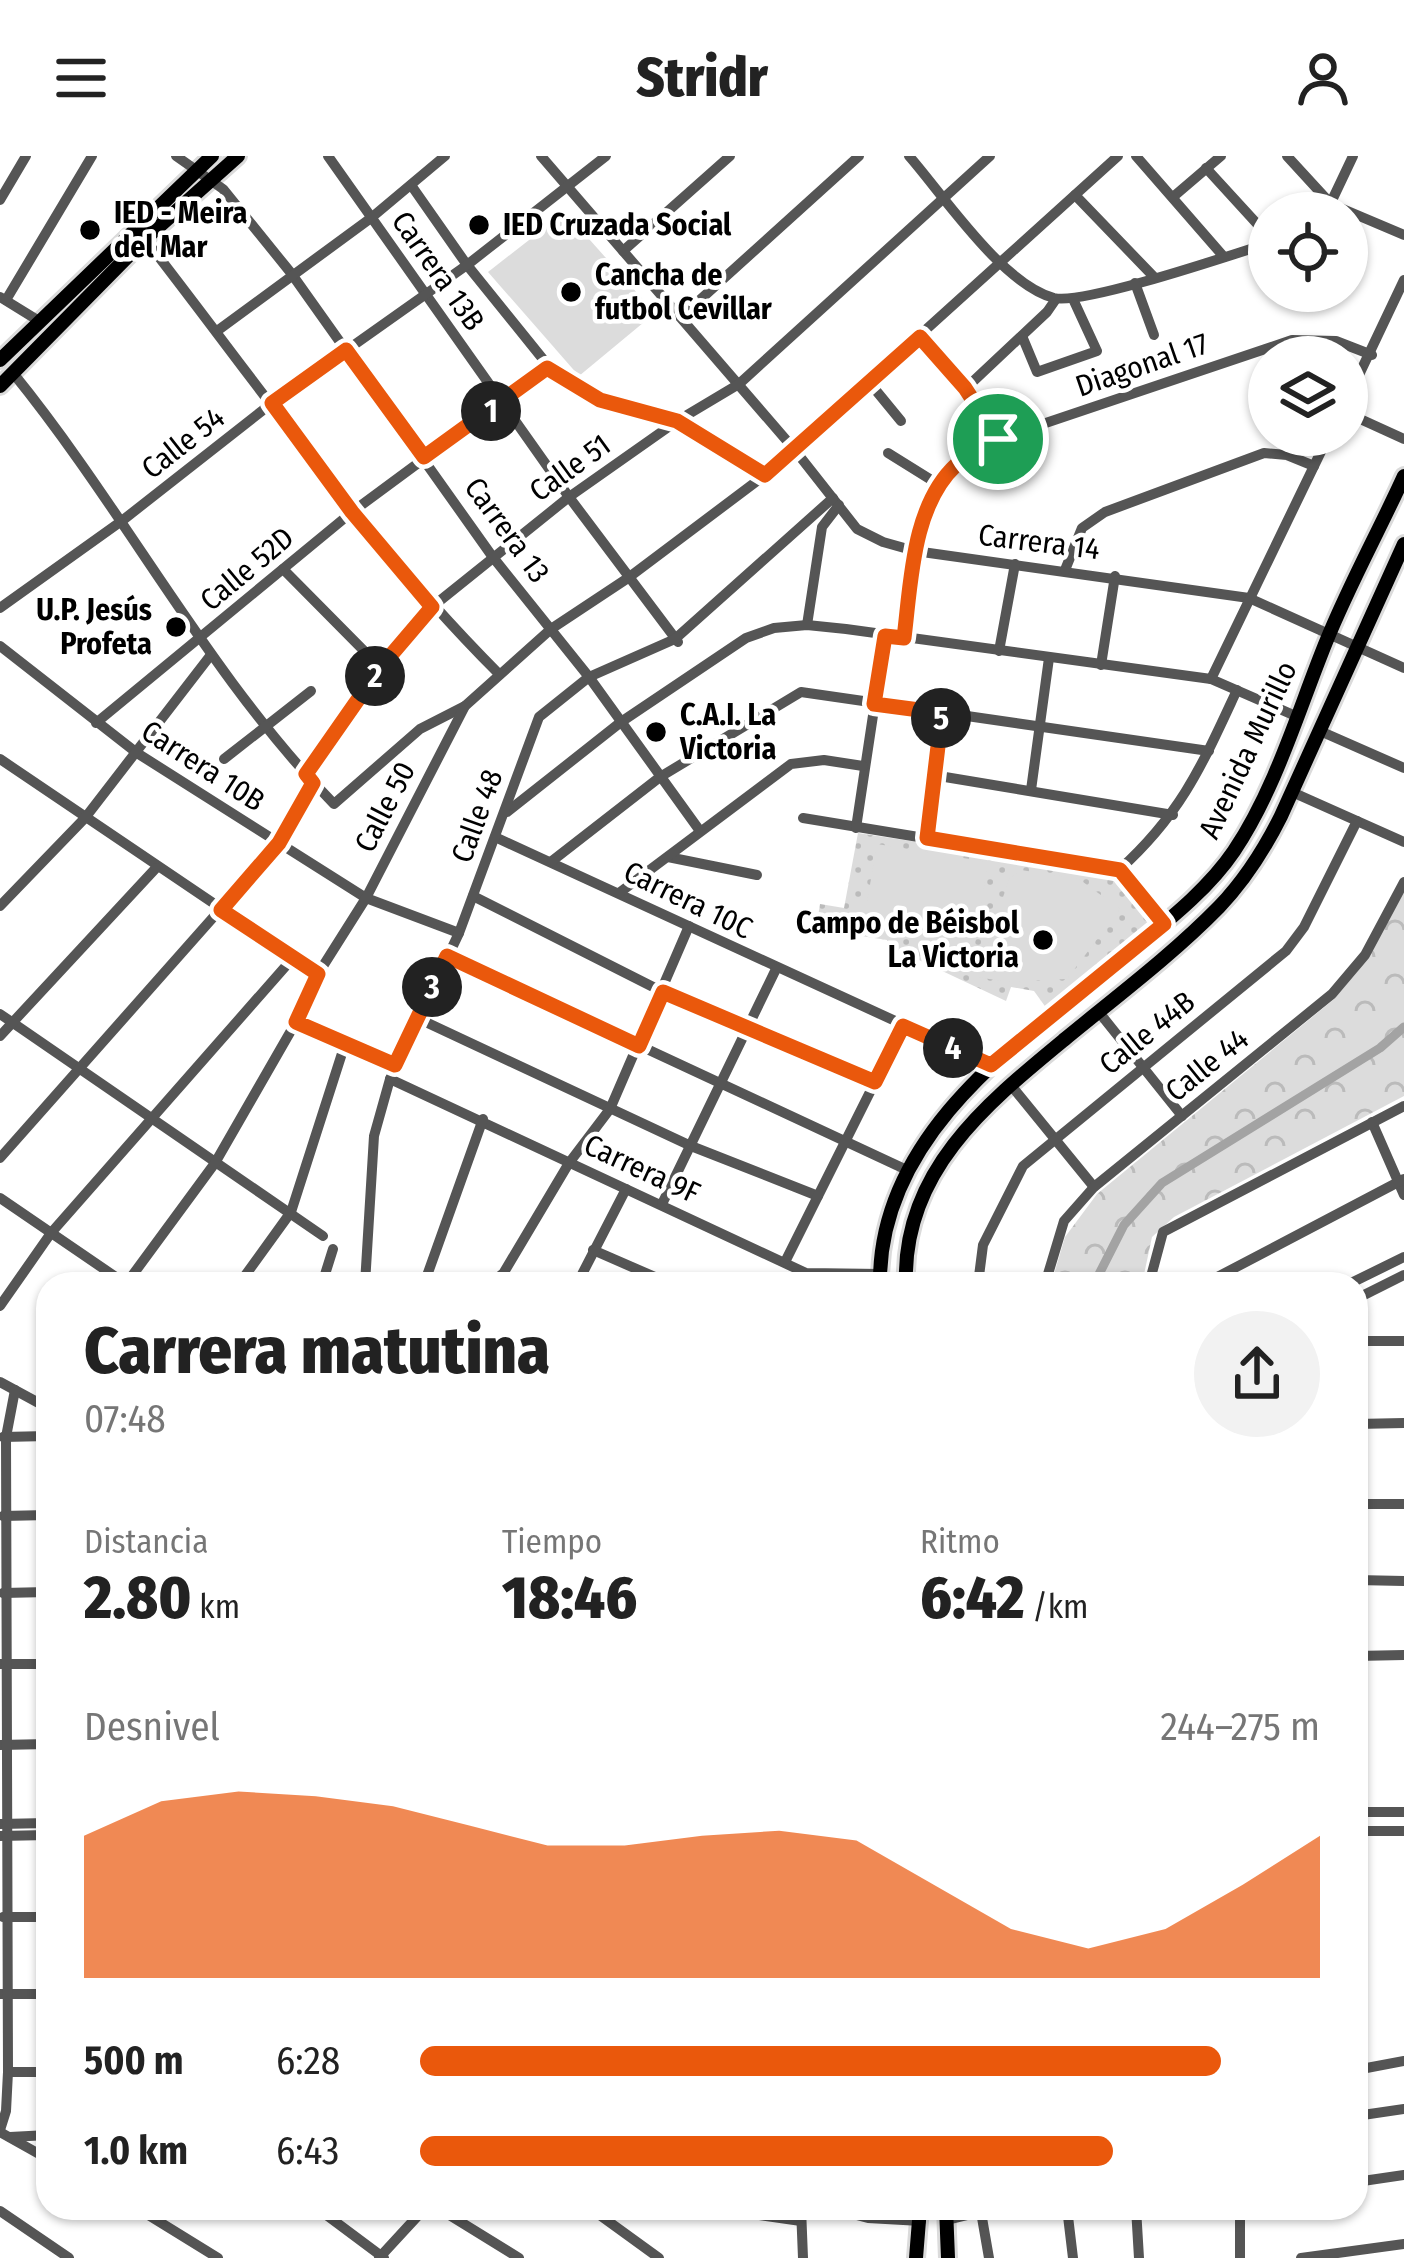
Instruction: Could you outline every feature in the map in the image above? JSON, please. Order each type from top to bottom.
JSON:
[{"type":"main road","points":[[0,360],[212,156]]},
{"type":"main road","points":[[0,386],[145,239],[238,156]]},
{"type":"main road","name":"Avenida Murillo","points":[[881,1272],[889,1220],[909,1171],[949,1111],[991,1065],[1164,924],[1231,855],[1298,717],[1330,634],[1404,476]]},
{"type":"main road","name":"Avenida Murillo","points":[[907,1272],[909,1239],[930,1178],[967,1125],[1205,920],[1240,884],[1292,792],[1404,544]]},
{"type":"main road","points":[[916,2258],[919,2220]]},
{"type":"main road","points":[[947,2220],[948,2258]]},
{"type":"street","points":[[0,200],[26,156]]},
{"type":"street","points":[[39,321],[3,298],[92,156]]},
{"type":"street","name":"Carrera 13","points":[[176,156],[210,178],[291,273],[492,556],[590,677],[700,831]]},
{"type":"street","name":"Carrera 13B","points":[[328,156],[677,642]]},
{"type":"street","points":[[217,331],[371,218],[445,156]]},
{"type":"street","name":"Carrera 14","points":[[541,156],[739,384],[857,529],[916,550],[1249,598],[1404,668]]},
{"type":"street","name":"Calle 54","points":[[0,608],[123,520],[272,403],[467,265],[606,156]]},
{"type":"street","points":[[623,251],[730,156]]},
{"type":"street","points":[[681,317],[859,156]]},
{"type":"street","points":[[909,156],[1001,263],[1037,291],[1056,298],[1135,283],[1248,248]]},
{"type":"street","name":"Calle 51","points":[[0,1158],[279,843],[309,778],[380,668],[432,607],[569,497],[739,384],[990,156]]},
{"type":"street","name":"Calle 50","points":[[135,1272],[214,1162],[296,1022],[465,706],[551,629],[765,475],[1118,156]]},
{"type":"street","points":[[1136,156],[1224,257]]},
{"type":"street","points":[[1173,197],[1221,156]]},
{"type":"street","points":[[1287,156],[1316,192]]},
{"type":"street","points":[[1337,192],[1353,156]]},
{"type":"street","points":[[1206,168],[1248,217]]},
{"type":"street","points":[[411,185],[547,368],[600,400],[677,421],[765,475]]},
{"type":"street","points":[[1075,195],[1154,277]]},
{"type":"street","points":[[1368,223],[1404,235]]},
{"type":"street","points":[[145,239],[352,512],[432,607],[499,674]]},
{"type":"street","points":[[1368,362],[1404,280]]},
{"type":"street","points":[[1135,283],[1154,335]]},
{"type":"street","points":[[965,388],[1056,298]]},
{"type":"street","points":[[1022,335],[1037,372],[1097,351],[1073,298]]},
{"type":"street","points":[[920,337],[965,388],[998,439]]},
{"type":"street","name":"Diagonal 17","points":[[904,638],[916,550],[941,486],[956,465],[998,439],[1292,340],[1336,340],[1372,355]]},
{"type":"street","name":"Calle 52D","points":[[96,723],[352,512],[547,368]]},
{"type":"street","points":[[13,373],[123,520],[211,656],[334,804],[420,729],[465,706]]},
{"type":"street","points":[[869,382],[901,421]]},
{"type":"street","points":[[1368,422],[1404,440]]},
{"type":"street","points":[[888,454],[941,486]]},
{"type":"street","points":[[1065,570],[1082,528],[1105,512],[1264,454],[1287,455],[1314,466]]},
{"type":"street","points":[[1211,680],[1319,456]]},
{"type":"street","points":[[807,625],[825,520],[836,502]]},
{"type":"street","name":"Calle 48","points":[[366,1272],[374,1136],[390,1079],[459,933],[538,717],[590,677],[677,642],[836,502]]},
{"type":"street","points":[[825,520],[851,520]]},
{"type":"street","points":[[999,651],[1015,564]]},
{"type":"street","points":[[283,569],[380,668]]},
{"type":"street","points":[[1101,665],[1115,577]]},
{"type":"street","points":[[504,814],[621,722],[746,638],[774,628],[807,625],[1211,680],[1298,717]]},
{"type":"street","points":[[856,828],[885,636]]},
{"type":"street","name":"Carrera 10B","points":[[0,646],[137,754],[366,898],[459,933]]},
{"type":"street","points":[[0,905],[86,818],[211,656]]},
{"type":"street","points":[[1031,790],[1049,658]]},
{"type":"street","points":[[1120,870],[1173,815],[1237,690]]},
{"type":"street","points":[[224,759],[311,691]]},
{"type":"street","points":[[552,861],[660,777],[801,692],[1209,751]]},
{"type":"street","points":[[927,838],[942,713]]},
{"type":"street","points":[[1320,731],[1404,768]]},
{"type":"street","points":[[0,759],[318,974]]},
{"type":"street","points":[[619,893],[790,764],[824,760],[863,766]]},
{"type":"street","points":[[0,781],[12,768]]},
{"type":"street","points":[[933,775],[1173,815]]},
{"type":"street","points":[[1292,792],[1404,842]]},
{"type":"street","points":[[803,818],[1120,870],[1164,924]]},
{"type":"street","name":"Calle 44B","points":[[980,1272],[983,1245],[1023,1166],[1286,950],[1304,927],[1358,821]]},
{"type":"street","name":"Carrera 10C","points":[[495,837],[991,1065]]},
{"type":"street","points":[[668,857],[757,875]]},
{"type":"street","points":[[0,1036],[156,868]]},
{"type":"street","name":"Calle 44","points":[[1049,1272],[1064,1221],[1094,1187],[1332,994],[1365,955],[1404,882]]},
{"type":"street","points":[[473,896],[663,992],[875,1082]]},
{"type":"street","points":[[504,1272],[569,1162],[610,1109],[689,926]]},
{"type":"street","points":[[447,956],[909,1171]]},
{"type":"street","points":[[0,1306],[51,1233],[292,959]]},
{"type":"street","points":[[662,1204],[776,969]]},
{"type":"street","points":[[1098,1011],[1181,1116]]},
{"type":"street","points":[[0,1014],[323,1236]]},
{"type":"street","points":[[417,1018],[691,1145],[818,1196]]},
{"type":"street","points":[[296,1022],[395,1065]]},
{"type":"street","points":[[785,1262],[903,1026]]},
{"type":"street","points":[[248,1272],[291,1212],[345,1044]]},
{"type":"street","name":"Carrera 9F","points":[[390,1079],[483,1119],[798,1272]]},
{"type":"street","points":[[1010,1084],[1094,1187]]},
{"type":"street","points":[[1152,1272],[1163,1232],[1404,1106]]},
{"type":"street","points":[[428,1272],[483,1119]]},
{"type":"street","points":[[1372,1123],[1404,1195]]},
{"type":"street","points":[[1227,1272],[1401,1180]]},
{"type":"street","points":[[583,1272],[626,1190]]},
{"type":"street","points":[[0,1198],[108,1272]]},
{"type":"street","points":[[326,1272],[333,1249]]},
{"type":"street","points":[[593,1250],[643,1272]]},
{"type":"street","points":[[1368,1274],[1404,1257]]},
{"type":"street","points":[[1368,1293],[1404,1275]]},
{"type":"street","points":[[1368,1341],[1404,1340]]},
{"type":"street","points":[[0,1382],[36,1401]]},
{"type":"street","points":[[3,2133],[8,2072],[2,1830],[3,1437],[15,1390]]},
{"type":"street","points":[[1368,1424],[1404,1423]]},
{"type":"street","points":[[3,1437],[36,1436]]},
{"type":"street","points":[[1368,1504],[1404,1504]]},
{"type":"street","points":[[3,1516],[36,1515]]},
{"type":"street","points":[[1368,1580],[1404,1580]]},
{"type":"street","points":[[3,1593],[36,1592]]},
{"type":"street","points":[[1368,1656],[1404,1655]]},
{"type":"street","points":[[2,1664],[36,1664]]},
{"type":"street","points":[[2,1744],[36,1744]]},
{"type":"street","points":[[1368,1812],[1404,1812]]},
{"type":"street","points":[[2,1830],[36,1825]]},
{"type":"street","points":[[2,1830],[36,1834]]},
{"type":"street","points":[[1368,1831],[1404,1831]]},
{"type":"street","points":[[3,1917],[36,1917]]},
{"type":"street","points":[[4,1994],[36,1994]]},
{"type":"street","points":[[1368,2068],[1404,2061]]},
{"type":"street","points":[[8,2072],[36,2072]]},
{"type":"street","points":[[1368,2114],[1404,2110]]},
{"type":"street","points":[[3,2133],[36,2134]]},
{"type":"street","points":[[3,2133],[36,2152]]},
{"type":"street","points":[[1368,2180],[1404,2175]]},
{"type":"street","points":[[0,2210],[69,2258]]},
{"type":"street","points":[[156,2220],[218,2258]]},
{"type":"street","points":[[333,2220],[382,2257],[414,2220]]},
{"type":"street","points":[[457,2220],[519,2258]]},
{"type":"street","points":[[606,2220],[658,2258]]},
{"type":"street","points":[[801,2220],[803,2258]]},
{"type":"street","points":[[982,2220],[989,2258]]},
{"type":"street","points":[[1068,2220],[1073,2258]]},
{"type":"street","points":[[1137,2220],[1139,2258]]},
{"type":"street","points":[[1240,2220],[1240,2258]]},
{"type":"street","points":[[1301,2258],[1404,2244]]},
{"type":"green space","name":"Cancha de futbol Cevillar","points":[[565,212],[655,313],[579,376],[488,272]]},
{"type":"green space","points":[[858,833],[1116,872],[1160,925],[1047,1009],[1034,991],[1011,987],[1006,1001],[887,945],[887,940],[816,929],[820,904],[844,908]]},
{"type":"green space","points":[[877,844],[988,862],[974,949],[862,931]]},
{"type":"green space","name":"Campo de Béisbol La Victoria","points":[[1021,870],[1079,879],[1120,909],[1067,979],[1007,982],[977,977],[1009,879]]},
{"type":"green space","points":[[1404,892],[1404,1096],[1174,1217],[1152,1237],[1145,1272],[1055,1272],[1065,1237],[1097,1194],[1333,1000],[1358,971]]},
{"type":"waterway","points":[[1100,1272],[1124,1225],[1162,1183],[1380,1048],[1404,1027]]},
{"type":"place","name":"IED Cruzada Social","points":[[479,225]]},
{"type":"place","name":"IED - Meira del Mar","points":[[90,230]]},
{"type":"place","name":"Cancha de futbol Cevillar","points":[[571,292]]},
{"type":"place","name":"U.P. Jesús Profeta","points":[[176,627]]},
{"type":"place","name":"C.A.I. La Victoria","points":[[656,732]]},
{"type":"place","name":"Campo de Béisbol La Victoria","points":[[1043,940]]},
{"type":"route","points":[[920,337],[965,388],[998,439],[956,465],[934,497],[916,550],[904,638],[885,636],[874,704],[942,713],[927,838],[1120,870],[1164,924],[991,1065],[903,1026],[875,1082],[663,992],[639,1046],[447,956],[395,1065],[296,1022],[318,974],[221,910],[279,843],[313,783],[306,774],[380,668],[432,607],[352,512],[272,403],[346,350],[424,457],[547,368],[600,400],[677,421],[765,475],[920,337]]}]
